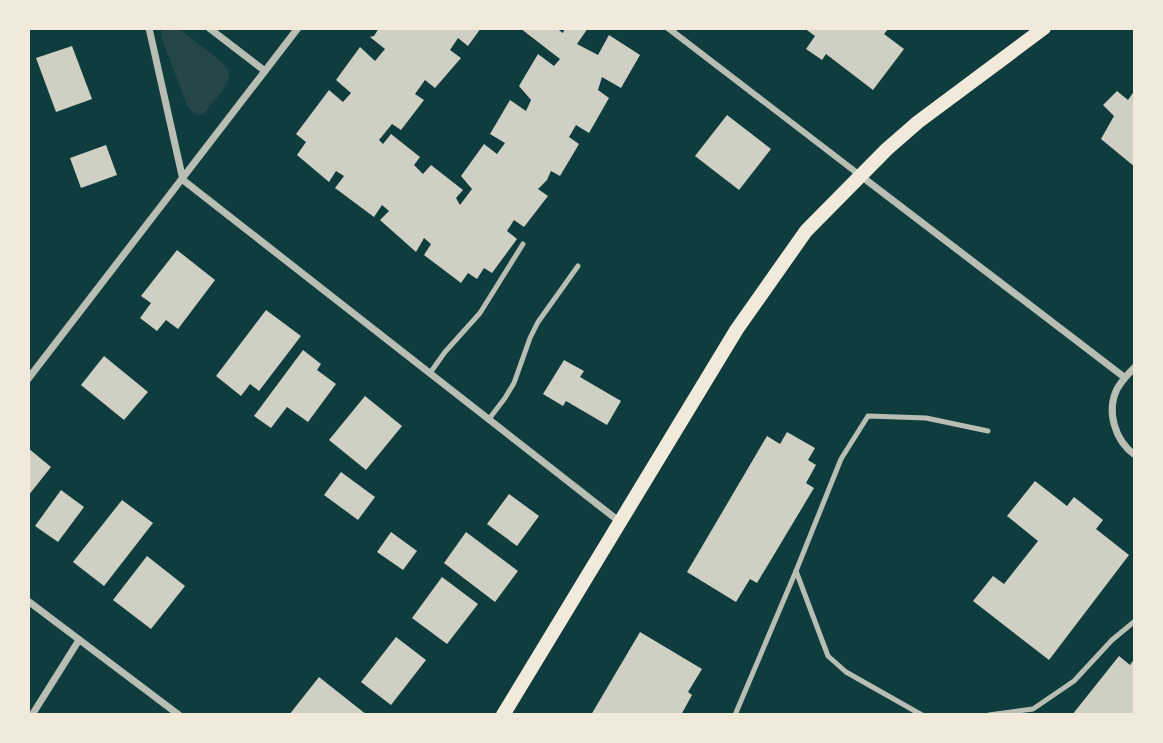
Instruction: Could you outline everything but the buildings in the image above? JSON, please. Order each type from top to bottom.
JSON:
[{"type":"main road","points":[[503,715],[737,329],[806,231],[887,149],[918,122],[1044,28]]},
{"type":"street","points":[[149,28],[183,180],[620,522]]},
{"type":"street","points":[[209,28],[265,71]]},
{"type":"street","points":[[28,379],[298,28]]},
{"type":"street","points":[[668,28],[1124,377]]},
{"type":"street","points":[[1135,367],[1124,377],[1116,391],[1112,407],[1119,438],[1135,455]]},
{"type":"street","points":[[28,601],[179,715]]},
{"type":"street","points":[[32,715],[79,640]]},
{"type":"lane","points":[[430,373],[480,313],[523,244]]},
{"type":"lane","points":[[489,419],[514,383],[538,322],[578,266]]},
{"type":"lane","points":[[735,715],[842,459],[868,416],[926,418],[988,431]]},
{"type":"lane","points":[[796,571],[828,656],[846,672],[922,715]]},
{"type":"lane","points":[[989,715],[1033,709],[1074,681],[1112,640],[1135,621]]},
{"type":"shaded area","points":[[162,28],[178,28],[228,69],[226,84],[203,114],[195,114],[186,103],[161,36]]}]
